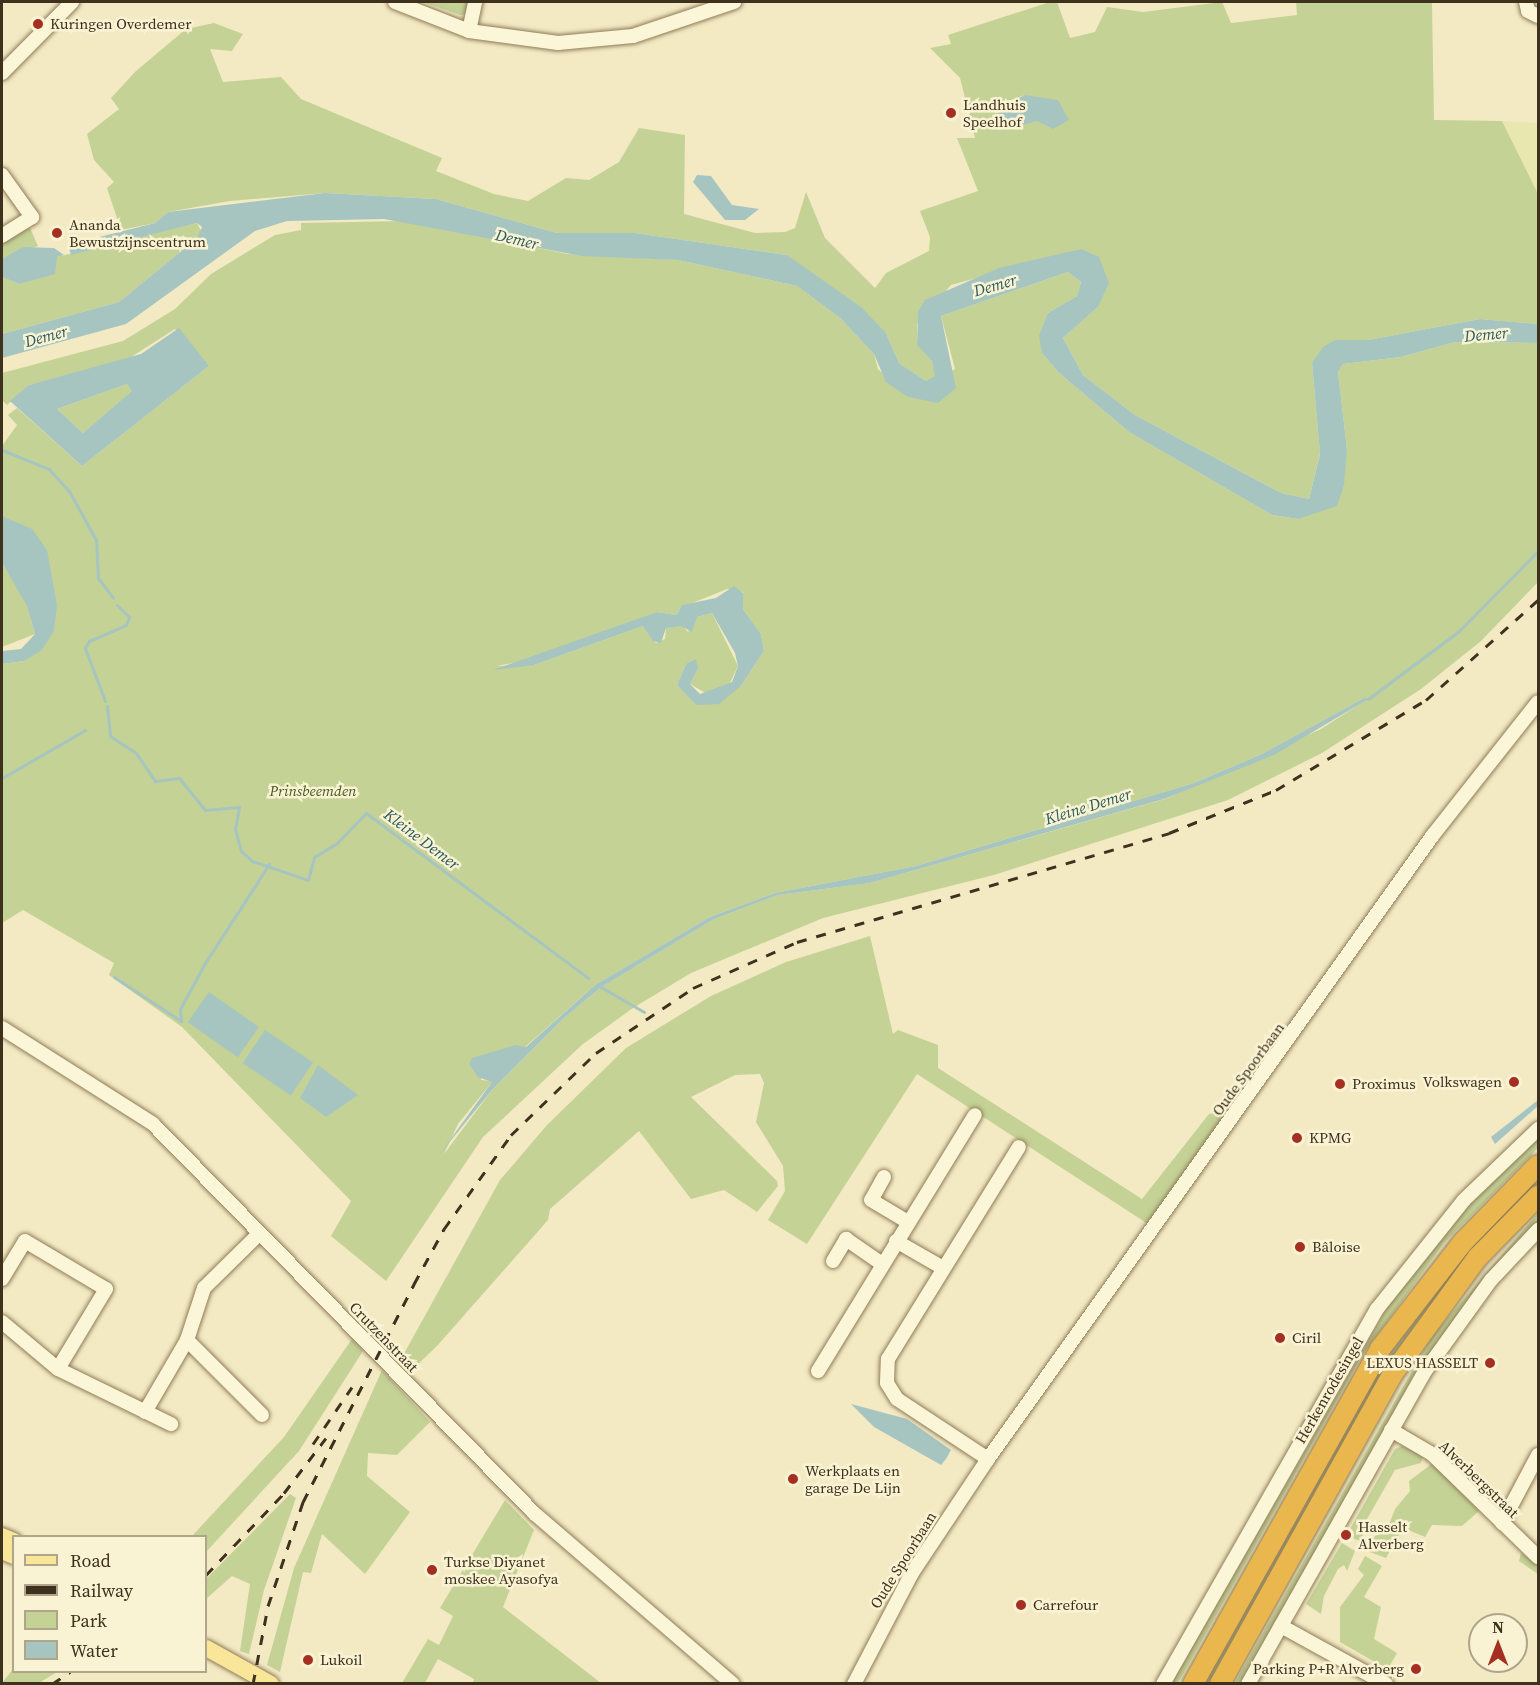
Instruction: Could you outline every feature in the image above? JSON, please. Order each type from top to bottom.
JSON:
[{"type":"highway","name":"Herkenrodesingel","points":[[1194,1683],[1380,1350],[1463,1242],[1539,1165]]},
{"type":"highway","points":[[1220,1683],[1394,1372],[1478,1257],[1539,1196]]},
{"type":"main road","points":[[207,1649],[271,1683]]},
{"type":"main road","points":[[207,1661],[249,1683]]},
{"type":"street","points":[[2,73],[72,2]]},
{"type":"street","points":[[395,2],[469,31],[506,39],[589,43],[661,28],[734,2]]},
{"type":"street","points":[[469,31],[475,2]]},
{"type":"street","points":[[1526,2],[1528,11],[1539,16]]},
{"type":"street","points":[[2,175],[30,208],[32,218],[2,236]]},
{"type":"street","name":"Oude Spoorbaan","points":[[854,1683],[912,1573],[988,1459],[1433,835],[1539,702]]},
{"type":"street","name":"Crutzenstraat","points":[[4,1034],[153,1124],[534,1514],[733,1683]]},
{"type":"street","points":[[818,1371],[975,1114]]},
{"type":"street","name":"Herkenrodesingel","points":[[1163,1683],[1377,1309],[1464,1200],[1539,1129]]},
{"type":"street","points":[[988,1459],[897,1399],[887,1383],[888,1359],[1019,1147]]},
{"type":"street","points":[[884,1177],[871,1200],[908,1222]]},
{"type":"street","points":[[1248,1683],[1391,1430],[1457,1323],[1539,1230]]},
{"type":"street","points":[[145,1413],[187,1340],[204,1288],[260,1233]]},
{"type":"street","points":[[833,1261],[846,1239],[882,1264]]},
{"type":"street","points":[[2,1279],[25,1240],[106,1289],[58,1369]]},
{"type":"street","points":[[896,1241],[943,1269]]},
{"type":"street","points":[[2,1322],[58,1369],[171,1424]]},
{"type":"street","points":[[187,1340],[262,1415]]},
{"type":"street","name":"Alverbergstraat","points":[[1391,1430],[1432,1454],[1502,1524],[1539,1557]]},
{"type":"street","points":[[1502,1524],[1539,1455]]},
{"type":"street","points":[[1281,1626],[1386,1683]]},
{"type":"shaded area","points":[[1502,121],[1538,123],[1538,194]]},
{"type":"green space","points":[[423,2],[471,2],[467,14],[460,15]]},
{"type":"green space","points":[[1050,2],[1057,2],[1070,38],[1095,32],[1107,7],[1143,12],[1222,2],[1231,23],[1297,15],[1296,2],[1432,2],[1434,120],[1502,121],[1538,194],[1538,324],[1480,319],[1368,340],[1335,340],[1312,363],[1320,453],[1309,499],[1281,493],[1135,415],[1083,375],[1063,338],[1098,307],[1081,249],[951,285],[917,324],[917,344],[932,361],[936,377],[926,381],[899,363],[886,333],[787,255],[635,233],[557,233],[436,199],[325,193],[230,201],[168,212],[155,223],[121,230],[107,188],[114,182],[94,160],[87,134],[119,109],[111,98],[136,71],[186,29],[214,23],[243,34],[232,51],[210,49],[223,82],[281,77],[301,99],[442,158],[436,171],[494,194],[528,201],[566,178],[589,180],[619,162],[639,128],[685,135],[684,214],[755,233],[785,232],[795,228],[806,192],[825,238],[875,288],[886,273],[929,251],[930,237],[920,211],[978,191],[957,138],[975,138],[960,78],[930,48],[951,44],[948,35]],"holes":[[[1025,95],[1049,124],[1002,103]]]},
{"type":"green space","name":"Prinsbeemden","points":[[403,221],[568,254],[678,260],[797,286],[840,318],[874,354],[878,369],[908,397],[955,369],[941,316],[1068,272],[1081,282],[1077,296],[1048,313],[1042,353],[1058,372],[1129,432],[1272,515],[1298,519],[1347,449],[1338,372],[1343,364],[1401,357],[1455,342],[1538,343],[1538,582],[1481,641],[1421,689],[1322,753],[1228,800],[994,875],[823,918],[691,973],[633,1008],[583,1044],[483,1137],[386,1281],[331,1236],[351,1201],[182,1027],[109,975],[114,963],[23,910],[2,923],[2,664],[24,661],[41,648],[2,531],[2,446],[17,425],[8,415],[17,408],[82,466],[209,366],[175,329],[128,359],[29,385],[7,405],[2,400],[2,373],[123,341],[175,309],[211,274],[275,235],[301,230],[301,223]],"holes":[[[727,589],[743,592],[743,609],[761,634],[764,651],[741,686],[696,705],[677,685],[686,664],[698,669],[690,684],[709,695],[728,687],[738,666],[712,613],[697,617],[688,632],[682,625],[666,628],[665,639],[656,643],[643,626],[534,665],[497,666],[539,658],[657,612],[676,615],[680,608]],[[1364,698],[1369,698],[1321,729],[1165,799],[870,883],[778,895],[714,919],[600,988],[563,1019],[492,1090],[444,1154],[458,1124],[493,1081],[481,1080],[490,1053],[525,1047],[595,985],[710,917],[775,893],[916,866],[1194,783],[1262,754]]]},
{"type":"green space","points":[[197,223],[202,233],[119,302],[2,334],[2,277],[19,284],[57,257]]},
{"type":"green space","points":[[30,228],[38,246],[2,259],[2,239]]},
{"type":"green space","points":[[127,384],[133,391],[83,433],[57,409]]},
{"type":"green space","points":[[2,563],[27,605],[35,634],[2,647]]},
{"type":"green space","points":[[870,936],[893,1034],[898,1030],[938,1045],[938,1068],[1142,1199],[1209,1114],[1223,1111],[1226,1119],[1148,1224],[917,1074],[807,1244],[768,1220],[785,1191],[783,1166],[756,1122],[764,1083],[760,1074],[735,1075],[691,1097],[777,1181],[778,1186],[757,1212],[724,1190],[691,1199],[639,1131],[550,1209],[548,1220],[437,1346],[413,1369],[401,1359],[500,1180],[547,1125],[626,1048],[711,996],[786,962]]},
{"type":"green space","points":[[1538,1138],[1538,1148],[1444,1243],[1361,1357],[1178,1683],[1171,1684],[1398,1289],[1469,1205]]},
{"type":"green space","points":[[1538,1174],[1538,1186],[1460,1268],[1212,1683],[1201,1684],[1380,1367],[1425,1300],[1488,1224]]},
{"type":"green space","points":[[1538,1213],[1538,1221],[1442,1336],[1242,1683],[1234,1684],[1432,1336]]},
{"type":"green space","points":[[352,1339],[363,1351],[299,1451],[207,1551],[207,1535],[193,1535],[284,1437]]},
{"type":"green space","points":[[382,1370],[430,1422],[397,1455],[368,1453],[367,1476],[410,1512],[365,1574],[322,1534],[311,1573],[303,1572],[280,1672],[267,1665],[294,1568]]},
{"type":"green space","points":[[1402,1446],[1423,1456],[1421,1463],[1395,1470],[1367,1519],[1370,1531],[1366,1529],[1360,1541],[1346,1536],[1395,1449]]},
{"type":"green space","points":[[1433,1463],[1479,1511],[1462,1526],[1432,1525],[1425,1537],[1403,1528],[1386,1558],[1367,1551],[1375,1536],[1386,1532],[1395,1509],[1410,1491],[1409,1481]]},
{"type":"green space","points":[[290,1494],[296,1498],[264,1590],[249,1654],[240,1651],[250,1584],[232,1576],[207,1598],[207,1578]]},
{"type":"green space","points":[[505,1500],[534,1530],[503,1607],[601,1683],[473,1683],[474,1679],[438,1659],[425,1683],[402,1683],[428,1639],[439,1645],[453,1616],[440,1608]]},
{"type":"green space","points":[[1342,1543],[1355,1551],[1347,1571],[1344,1565],[1338,1569],[1324,1596],[1321,1614],[1306,1604]]},
{"type":"green space","points":[[1521,1553],[1538,1564],[1538,1574],[1519,1561]]},
{"type":"green space","points":[[1365,1556],[1382,1566],[1364,1597],[1381,1607],[1374,1639],[1397,1653],[1384,1676],[1380,1665],[1340,1642],[1340,1607],[1364,1575],[1358,1569]]},
{"type":"green space","points":[[12,1670],[12,1673],[55,1673],[39,1683],[2,1683]]},
{"type":"water","points":[[1025,95],[1058,100],[1069,120],[1053,129],[1037,121],[1009,129],[997,119],[997,109]]},
{"type":"water","points":[[697,175],[711,176],[732,205],[759,209],[745,220],[725,220],[693,182]]},
{"type":"water","name":"Demer","points":[[325,193],[436,199],[557,233],[635,233],[787,255],[861,307],[886,333],[899,363],[926,381],[935,376],[932,361],[917,345],[918,312],[925,300],[999,268],[1081,249],[1099,257],[1109,283],[1098,307],[1063,338],[1083,375],[1135,415],[1281,493],[1309,499],[1320,454],[1312,363],[1323,347],[1335,340],[1368,340],[1480,319],[1538,324],[1538,343],[1455,342],[1401,357],[1343,364],[1338,372],[1347,449],[1344,485],[1337,506],[1298,519],[1272,515],[1129,432],[1058,372],[1042,353],[1039,336],[1048,313],[1077,296],[1081,282],[1068,272],[941,316],[956,388],[938,403],[908,397],[886,382],[874,354],[840,318],[797,286],[678,260],[582,256],[384,219],[287,221],[255,231],[126,324],[2,358],[2,334],[119,302],[197,238],[202,227],[197,223],[71,255],[68,245],[155,223],[168,212]]},
{"type":"water","points":[[23,247],[54,248],[64,255],[57,257],[55,274],[19,284],[2,277],[2,259]]},
{"type":"water","points":[[179,328],[209,366],[82,466],[10,401],[29,385],[141,354]],"holes":[[[127,384],[132,391],[83,433],[57,409]]]},
{"type":"water","points":[[2,516],[32,529],[47,550],[57,605],[54,631],[42,650],[24,661],[2,664],[2,651],[21,649],[35,634],[27,606],[2,563]]},
{"type":"water","points":[[734,586],[743,593],[743,609],[761,634],[764,651],[741,686],[719,704],[696,705],[677,685],[686,664],[696,659],[698,669],[690,684],[700,694],[732,682],[738,666],[735,653],[712,613],[697,617],[692,632],[681,626],[666,628],[661,643],[653,641],[643,626],[534,665],[493,670],[657,612],[676,615],[682,605],[716,598]]},
{"type":"water","points":[[1364,698],[1370,698],[1274,755],[1164,799],[870,883],[778,895],[714,919],[600,988],[563,1019],[492,1090],[439,1155],[492,1082],[478,1077],[469,1064],[472,1058],[516,1045],[526,1047],[595,985],[710,917],[775,893],[916,866],[1194,783],[1262,754]]},
{"type":"water","points":[[209,992],[259,1027],[238,1057],[188,1022]]},
{"type":"water","points":[[265,1030],[313,1062],[291,1096],[243,1063]]},
{"type":"water","points":[[318,1065],[358,1095],[326,1117],[300,1098]]},
{"type":"water","points":[[1538,1100],[1538,1106],[1495,1144],[1491,1137]]},
{"type":"water","points":[[851,1404],[907,1419],[951,1450],[941,1465],[874,1427]]},
{"type":"waterway","name":"Kleine Demer","points":[[2,450],[49,469],[69,491],[96,540],[98,578],[113,598]]},
{"type":"waterway","name":"Kleine Demer","points":[[1368,699],[1458,632],[1538,551]]},
{"type":"waterway","name":"Kleine Demer","points":[[105,701],[85,648],[89,641],[126,625],[129,617],[117,605]]},
{"type":"waterway","name":"Kleine Demer","points":[[107,706],[110,736],[136,753],[155,781],[179,778],[205,810],[239,807],[235,829],[241,851],[252,861],[308,880],[314,857],[337,843],[366,813],[588,978]]},
{"type":"waterway","points":[[2,778],[85,730]]},
{"type":"waterway","points":[[114,977],[181,1021],[180,1009],[205,963],[269,864]]},
{"type":"waterway","points":[[599,986],[644,1012]]},
{"type":"railway","points":[[253,1684],[268,1606],[303,1502],[414,1284],[444,1229],[511,1135],[596,1053],[693,988],[797,942],[1169,833],[1276,790],[1426,700],[1538,600]]},
{"type":"railway","points":[[313,1444],[352,1387]]},
{"type":"railway","points":[[207,1574],[284,1493],[326,1438]]},
{"type":"railway","points":[[52,1684],[68,1673]]},
{"type":"place","name":"Kuringen Overdemer","points":[[38,24]]},
{"type":"place","name":"Landhuis Speelhof","points":[[951,113]]},
{"type":"place","name":"Ananda Bewustzijnscentrum","points":[[57,233]]},
{"type":"place","name":"Volkswagen","points":[[1514,1082]]},
{"type":"place","name":"Proximus","points":[[1340,1084]]},
{"type":"place","name":"KPMG","points":[[1297,1138]]},
{"type":"place","name":"Bâloise","points":[[1300,1247]]},
{"type":"place","name":"Ciril","points":[[1280,1338]]},
{"type":"place","name":"LEXUS HASSELT","points":[[1490,1363]]},
{"type":"place","name":"Werkplaats en garage De Lijn","points":[[793,1479]]},
{"type":"place","name":"Hasselt Alverberg","points":[[1346,1535]]},
{"type":"place","name":"Turkse Diyanet moskee Ayasofya","points":[[432,1570]]},
{"type":"place","name":"Carrefour","points":[[1021,1605]]},
{"type":"place","name":"Lukoil","points":[[308,1660]]},
{"type":"place","name":"Parking P+R Alverberg","points":[[1416,1669]]}]
